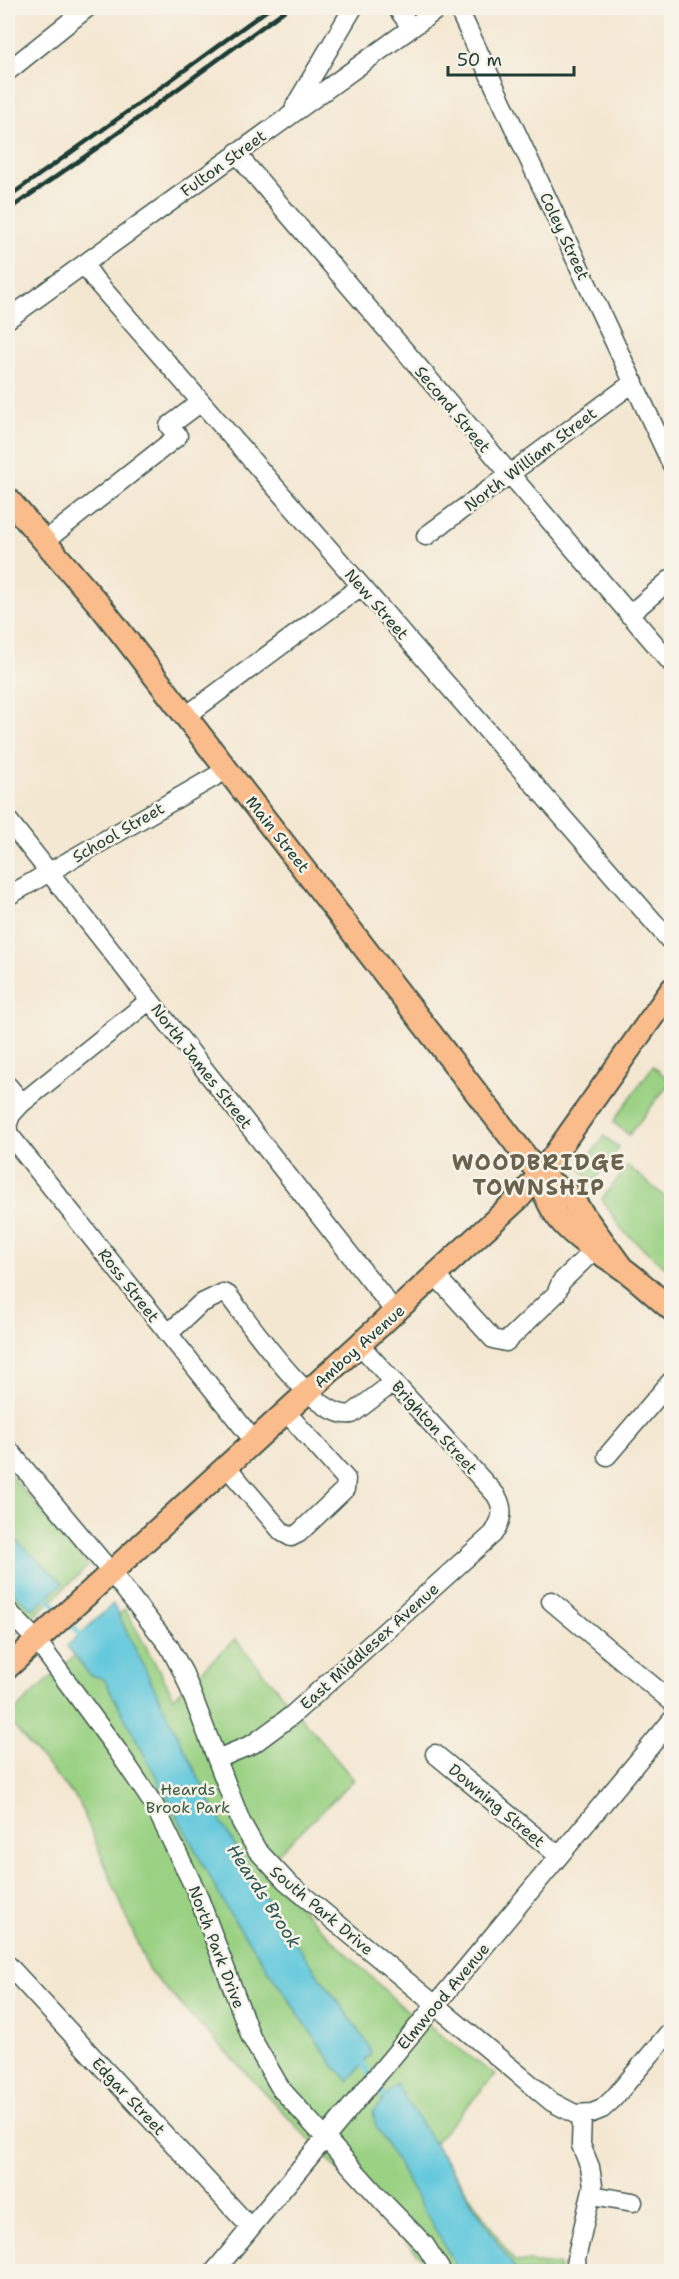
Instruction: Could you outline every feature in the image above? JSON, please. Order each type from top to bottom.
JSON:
[{"type":"main road","name":"Main Street","points":[[8,499],[102,608],[540,1174],[570,1195],[622,1268]]},
{"type":"main road","name":"Amboy Avenue","points":[[8,1667],[519,1198],[540,1174],[672,989]]},
{"type":"main road","name":"Main Street","points":[[540,1174],[549,1205],[559,1220],[672,1310]]},
{"type":"street","points":[[8,71],[87,8]]},
{"type":"street","points":[[274,125],[302,96],[353,8]]},
{"type":"street","points":[[397,8],[411,27]]},
{"type":"street","name":"Fulton Street","points":[[8,319],[439,8]]},
{"type":"street","name":"Coley Street","points":[[458,8],[672,465]]},
{"type":"street","name":"Second Street","points":[[237,152],[254,175],[672,664]]},
{"type":"street","name":"New Street","points":[[84,264],[95,280],[672,943]]},
{"type":"street","name":"North William Street","points":[[426,536],[633,382]]},
{"type":"street","points":[[45,541],[178,436],[169,426],[201,402]]},
{"type":"street","points":[[629,615],[672,578]]},
{"type":"street","points":[[186,716],[361,586]]},
{"type":"street","name":"School Street","points":[[8,896],[228,770]]},
{"type":"street","name":"North James Street","points":[[8,820],[396,1313]]},
{"type":"street","points":[[8,1123],[11,1115],[22,1103],[150,1000]]},
{"type":"street","points":[[8,1086],[22,1103]]},
{"type":"street","name":"Ross Street","points":[[8,1128],[8,1133],[254,1441]]},
{"type":"street","points":[[436,1276],[493,1339],[506,1342],[556,1294],[561,1282],[594,1250]]},
{"type":"street","points":[[168,1334],[200,1304],[223,1293],[228,1295],[283,1366],[324,1407],[344,1415],[352,1414],[394,1382]]},
{"type":"street","name":"Brighton Street","points":[[360,1345],[496,1495],[503,1513]]},
{"type":"street","points":[[607,1456],[672,1380]]},
{"type":"street","points":[[226,1466],[282,1532],[291,1537],[299,1533],[345,1489],[346,1479],[286,1412]]},
{"type":"street","name":"South Park Drive","points":[[8,1449],[111,1572],[169,1646],[177,1659],[241,1822],[257,1850],[270,1866],[552,2102],[570,2113],[582,2115]]},
{"type":"street","name":"East Middlesex Avenue","points":[[217,1759],[253,1744],[291,1716],[493,1534],[503,1513]]},
{"type":"street","points":[[551,1602],[672,1702]]},
{"type":"street","name":"North Park Drive","points":[[8,1611],[44,1634],[154,1805],[196,1893],[252,2037],[281,2089],[425,2245],[442,2271]]},
{"type":"street","name":"Elmwood Avenue","points":[[214,2271],[672,1720]]},
{"type":"street","name":"Downing Street","points":[[435,1754],[558,1856]]},
{"type":"street","name":"Edgar Street","points":[[8,1965],[250,2227]]},
{"type":"street","points":[[577,2271],[577,2253],[592,2195],[592,2173],[581,2145],[582,2115],[598,2112],[608,2104],[672,2029]]},
{"type":"street","points":[[592,2195],[633,2202]]},
{"type":"green space","points":[[653,1066],[671,1081],[629,1135],[613,1122]]},
{"type":"green space","points":[[604,1136],[619,1148],[592,1184],[581,1169]]},
{"type":"green space","points":[[628,1166],[671,1202],[671,1272],[623,1231],[602,1199]]},
{"type":"green space","points":[[8,1472],[88,1566],[8,1641]]},
{"type":"green space","name":"Heards Brook Park","points":[[125,1609],[174,1697],[235,1639],[354,1780],[261,1870],[400,2005],[495,2075],[434,2143],[514,2261],[558,2265],[561,2271],[434,2271],[149,1971],[79,1802],[8,1720],[8,1717]]},
{"type":"water","points":[[8,1533],[63,1583],[33,1609],[8,1588]]},
{"type":"water","points":[[113,1604],[216,1813],[277,1917],[369,2045],[371,2054],[348,2081],[336,2069],[228,1911],[104,1679],[90,1675],[67,1646]]},
{"type":"water","points":[[396,2084],[516,2271],[459,2271],[376,2126],[373,2112]]},
{"type":"waterway","name":"Heards Brook","points":[[44,1593],[59,1611]]},
{"type":"waterway","name":"Heards Brook","points":[[68,1620],[83,1638]]},
{"type":"waterway","name":"Heards Brook","points":[[360,2060],[388,2102]]},
{"type":"railway","points":[[8,197],[270,8]]},
{"type":"railway","points":[[8,210],[100,146],[288,8]]},
{"type":"district","name":"WOODBRIDGE TOWNSHIP","points":[[539,1174]]}]
